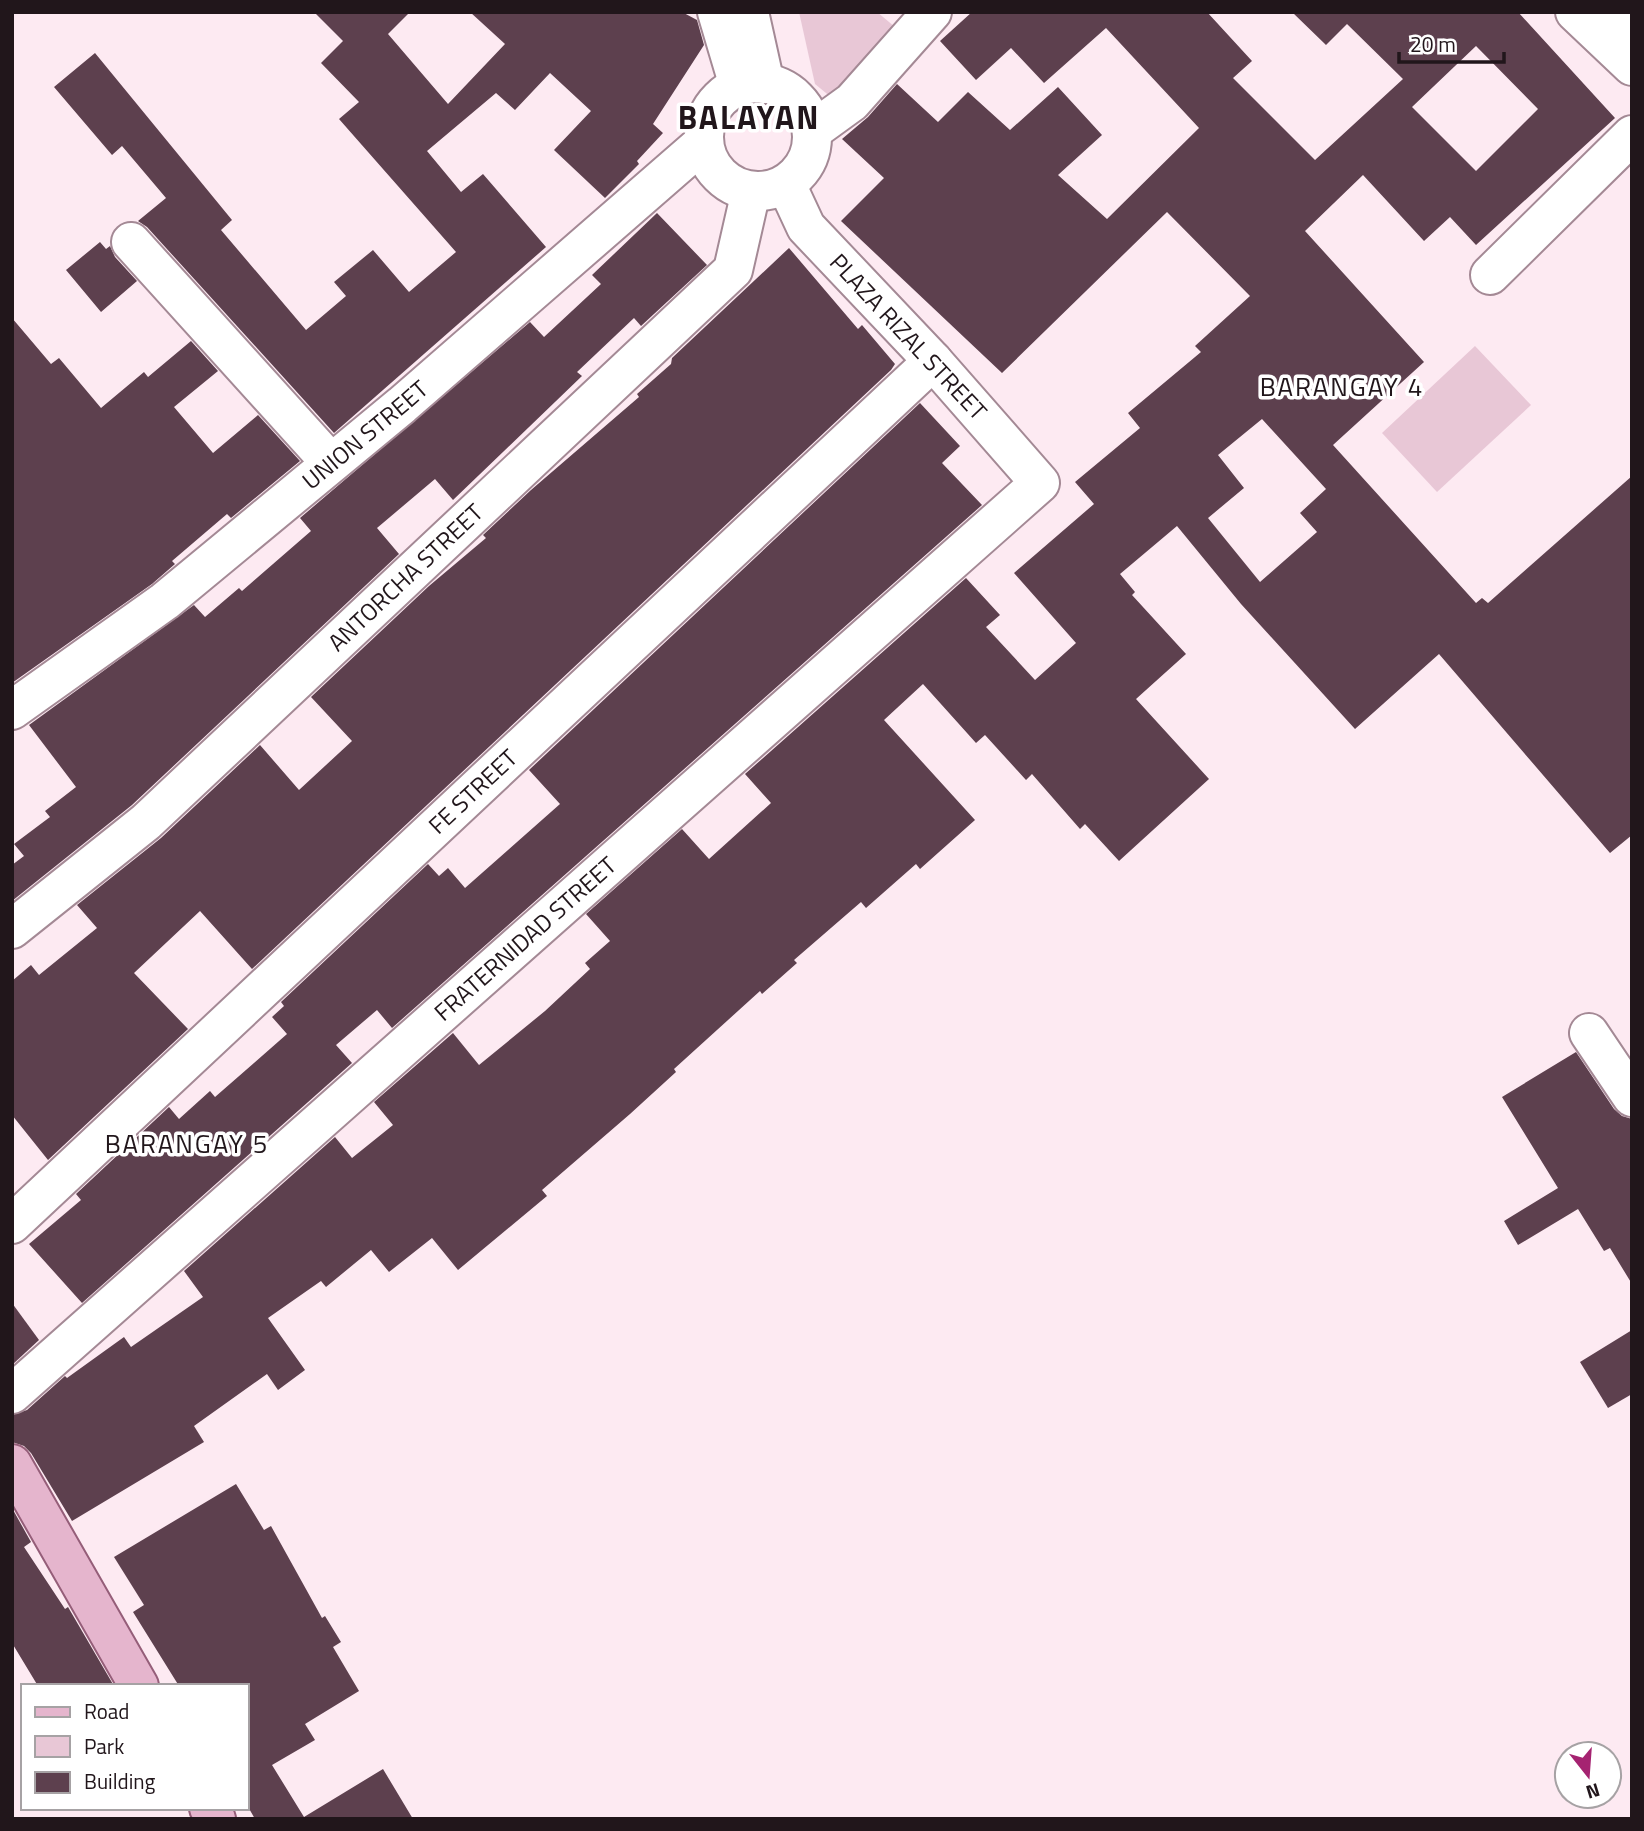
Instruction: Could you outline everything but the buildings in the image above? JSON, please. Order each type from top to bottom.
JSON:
[{"type":"main road","points":[[12,1464],[138,1684]]},
{"type":"street","points":[[717,12],[752,85]]},
{"type":"street","points":[[749,12],[752,85]]},
{"type":"street","points":[[812,131],[852,102],[932,12]]},
{"type":"street","points":[[1575,12],[1632,66]]},
{"type":"street","points":[[1618,12],[1632,25]]},
{"type":"street","points":[[752,85],[793,96],[806,111],[812,131],[807,161],[768,188],[734,186],[719,176],[708,161],[703,143],[704,125],[711,109],[723,95],[752,85]]},
{"type":"street","points":[[1490,275],[1632,135]]},
{"type":"street","name":"UNION STREET","points":[[12,710],[164,601],[331,463],[703,143]]},
{"type":"street","name":"PLAZA RIZAL STREET","points":[[768,188],[933,361],[1040,483]]},
{"type":"street","name":"ANTORCHA STREET","points":[[12,929],[145,822],[733,270],[768,188]]},
{"type":"street","points":[[131,242],[331,463]]},
{"type":"street","name":"FE STREET","points":[[12,1224],[933,361]]},
{"type":"street","name":"FRATERNIDAD STREET","points":[[12,1394],[1040,483]]},
{"type":"street","points":[[1588,1033],[1632,1097]]},
{"type":"green space","points":[[799,12],[877,12],[901,32],[837,102],[815,84]]},
{"type":"green space","points":[[1475,346],[1531,405],[1437,492],[1382,433]]},
{"type":"district","name":"BALAYAN","points":[[749,118]]},
{"type":"district","name":"BARANGAY 4","points":[[1342,387]]},
{"type":"district","name":"BARANGAY 5","points":[[187,1144]]}]
